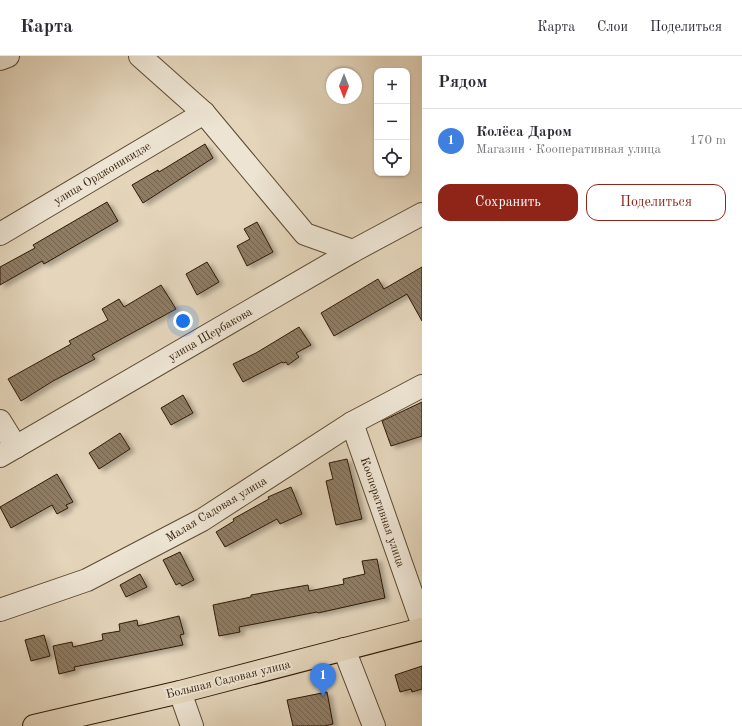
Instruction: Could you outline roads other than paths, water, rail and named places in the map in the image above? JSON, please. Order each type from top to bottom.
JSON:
[{"type":"main road","name":"Большая Садовая улица","points":[[34,726],[180,692],[422,629]]},
{"type":"street","points":[[0,59],[8,56]]},
{"type":"street","points":[[140,56],[204,113],[305,234],[353,251]]},
{"type":"street","name":"улица Орджоникидзе","points":[[0,234],[204,113]]},
{"type":"street","name":"улица Щербакова","points":[[8,452],[353,251],[422,214]]},
{"type":"street","name":"Малая Садовая улица","points":[[0,610],[87,580],[202,520],[352,423],[422,386]]},
{"type":"street","points":[[0,421],[8,452]]},
{"type":"street","name":"Кооперативная улица","points":[[352,423],[422,622]]},
{"type":"street","points":[[344,649],[374,726]]},
{"type":"street","points":[[180,692],[192,726]]},
{"type":"place","name":"Колёса Даром","points":[[323,696]]}]
